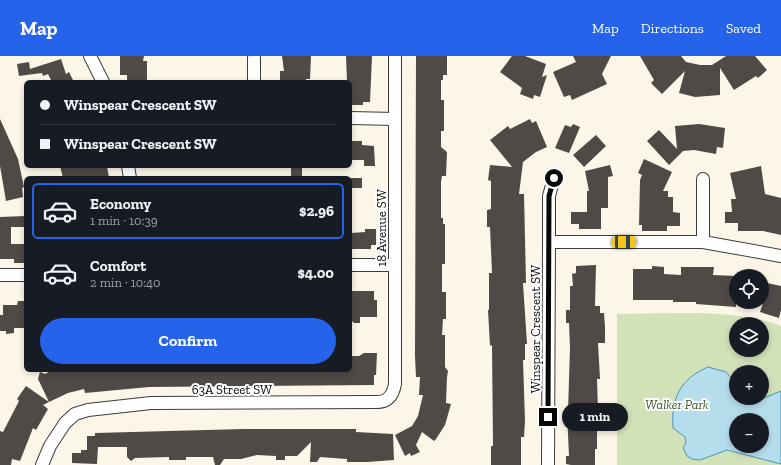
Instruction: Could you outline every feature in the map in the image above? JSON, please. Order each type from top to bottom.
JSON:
[{"type":"street","points":[[90,56],[102,80]]},
{"type":"street","name":"18 Avenue SW","points":[[389,398],[395,384],[395,56]]},
{"type":"street","points":[[254,58],[254,80]]},
{"type":"street","points":[[352,118],[395,119]]},
{"type":"street","name":"Winspear Crescent SW","points":[[548,465],[549,196],[554,178]]},
{"type":"street","points":[[703,179],[703,242]]},
{"type":"street","points":[[549,242],[703,242],[781,256]]},
{"type":"street","points":[[352,265],[395,265]]},
{"type":"street","points":[[0,275],[24,275]]},
{"type":"street","name":"63A Street SW","points":[[42,465],[57,433],[65,423],[75,414],[88,410],[151,403],[382,402],[389,398]]},
{"type":"green space","name":"Walker Park","points":[[701,313],[744,317],[729,317],[729,357],[769,357],[769,322],[781,326],[781,465],[617,465],[617,314]]},
{"type":"water","points":[[708,367],[726,372],[729,376],[729,405],[769,405],[769,396],[781,391],[781,464],[739,453],[769,453],[769,413],[729,413],[729,451],[700,460],[692,459],[687,456],[683,448],[686,443],[685,437],[673,428],[673,417],[679,391],[690,377]]},
{"type":"building","points":[[120,56],[144,56],[143,61],[147,61],[147,80],[127,80],[127,75],[120,75]]},
{"type":"building","points":[[282,56],[311,56],[310,79],[280,80],[280,71],[284,71]]},
{"type":"building","points":[[346,56],[372,56],[370,102],[363,102],[363,105],[352,105],[352,80],[347,80]]},
{"type":"building","points":[[416,56],[447,56],[447,75],[443,75],[443,80],[441,80],[441,100],[444,100],[444,131],[441,131],[441,147],[447,152],[446,176],[442,176],[441,182],[441,218],[443,218],[443,224],[445,224],[445,264],[442,264],[442,292],[446,292],[446,319],[443,319],[442,335],[445,335],[445,367],[448,371],[446,403],[451,404],[445,425],[436,439],[434,441],[422,432],[416,445],[420,452],[411,456],[410,453],[405,456],[395,435],[412,426],[418,416],[423,395],[419,395],[420,377],[416,377],[415,356]]},
{"type":"building","points":[[512,56],[525,56],[546,64],[542,77],[547,75],[540,97],[534,95],[533,99],[520,94],[522,88],[500,72]]},
{"type":"building","points":[[573,56],[611,56],[602,74],[607,84],[572,100],[570,95],[564,97],[553,72],[576,62]]},
{"type":"building","points":[[640,56],[681,56],[686,62],[700,65],[712,65],[726,56],[755,56],[767,70],[758,78],[756,76],[734,90],[720,68],[720,95],[695,97],[679,93],[685,71],[662,94],[651,83],[654,80]]},
{"type":"building","points":[[61,59],[66,74],[69,72],[73,80],[51,80],[48,74],[43,76],[42,73],[19,76],[17,64],[29,62],[30,69]]},
{"type":"building","points":[[0,119],[18,159],[24,187],[22,188],[23,197],[6,201],[0,166]]},
{"type":"building","points":[[530,119],[532,123],[536,121],[547,147],[536,152],[523,162],[519,194],[524,194],[526,283],[523,283],[527,344],[525,344],[525,360],[523,360],[525,421],[524,437],[521,437],[521,465],[491,465],[491,446],[493,446],[492,345],[490,346],[488,310],[489,273],[492,273],[490,227],[487,227],[487,210],[491,209],[491,181],[488,180],[490,165],[512,167],[490,140],[508,126],[510,129]]},
{"type":"building","points":[[573,124],[580,127],[569,153],[555,148],[565,125],[571,127]]},
{"type":"building","points":[[699,124],[725,128],[723,148],[717,147],[716,154],[694,150],[683,151],[669,165],[647,141],[659,130],[677,149],[675,126]]},
{"type":"building","points":[[596,135],[606,146],[584,167],[573,155]]},
{"type":"building","points":[[352,141],[362,141],[362,145],[374,146],[375,166],[364,166],[364,160],[352,160]]},
{"type":"building","points":[[644,159],[672,172],[663,191],[668,191],[668,197],[673,197],[673,212],[680,213],[680,226],[667,226],[667,231],[642,231],[642,225],[639,225],[640,180],[642,175],[638,173]]},
{"type":"building","points":[[610,165],[613,176],[608,177],[608,208],[601,208],[601,229],[579,229],[579,224],[571,224],[571,212],[587,212],[587,191],[589,191],[585,171]]},
{"type":"building","points":[[761,166],[765,194],[781,198],[781,235],[763,231],[738,231],[738,223],[725,223],[725,212],[732,212],[731,199],[736,199],[730,173]]},
{"type":"building","points":[[60,168],[107,168],[109,176],[62,176]]},
{"type":"building","points":[[291,168],[302,168],[302,176],[291,176]]},
{"type":"building","points":[[352,178],[362,178],[362,188],[352,188]]},
{"type":"building","points":[[24,216],[24,227],[11,227],[11,244],[24,244],[24,263],[14,263],[14,259],[0,259],[0,217]]},
{"type":"building","points":[[365,229],[376,229],[376,245],[371,245],[371,249],[352,249],[352,233],[365,232]]},
{"type":"building","points":[[596,265],[595,306],[600,306],[600,313],[604,313],[605,327],[605,343],[598,343],[600,379],[597,379],[598,411],[602,411],[603,428],[597,428],[595,465],[571,465],[566,464],[566,456],[569,456],[567,412],[570,348],[569,323],[566,323],[566,310],[570,310],[570,286],[573,286],[572,274],[576,273],[576,266]]},
{"type":"building","points":[[652,266],[664,267],[664,274],[681,275],[681,267],[714,267],[713,275],[729,276],[729,306],[696,304],[696,302],[673,302],[673,300],[633,300],[633,269],[652,269]]},
{"type":"building","points":[[769,283],[781,286],[781,310],[779,318],[760,312],[761,309],[769,309]]},
{"type":"building","points":[[352,291],[374,291],[374,300],[377,300],[377,317],[360,317],[360,323],[354,323],[352,321]]},
{"type":"building","points":[[18,301],[24,301],[24,328],[14,328],[14,333],[6,334],[6,331],[0,331],[0,315],[3,315],[3,305],[17,305]]},
{"type":"building","points":[[364,353],[377,353],[374,385],[149,387],[85,393],[84,389],[68,393],[49,402],[38,379],[40,372],[45,374],[49,372],[352,372],[352,356],[359,356]]},
{"type":"building","points":[[26,386],[49,402],[43,405],[48,409],[36,430],[33,428],[20,461],[12,459],[11,465],[0,465],[0,431],[3,432],[19,401],[17,399]]},
{"type":"building","points":[[244,429],[356,429],[356,432],[393,434],[394,460],[347,462],[347,459],[320,457],[317,462],[310,462],[311,442],[297,456],[285,456],[285,460],[276,460],[276,456],[257,455],[241,459],[224,459],[220,465],[215,465],[213,457],[186,457],[186,460],[169,460],[169,457],[135,458],[131,461],[127,457],[127,447],[98,447],[97,464],[72,463],[72,453],[81,453],[81,450],[87,450],[87,436],[95,436],[95,433]]},
{"type":"route","points":[[548,417],[549,196],[550,187],[554,178]]}]
